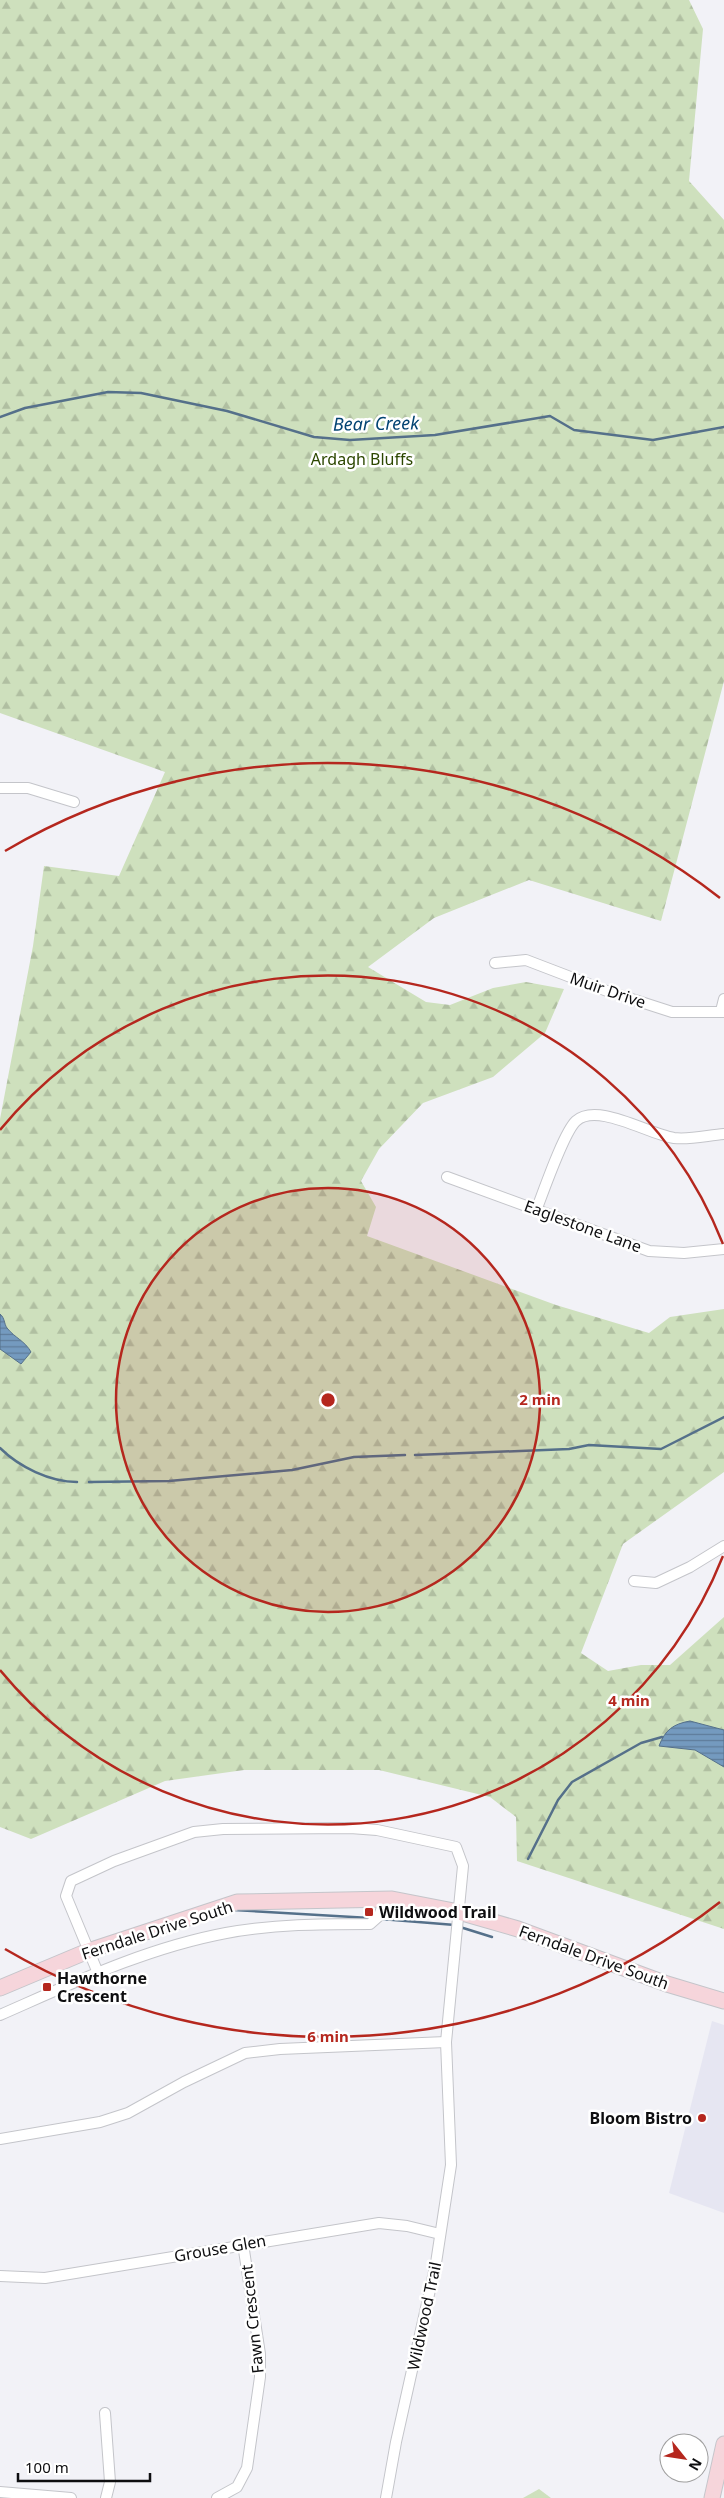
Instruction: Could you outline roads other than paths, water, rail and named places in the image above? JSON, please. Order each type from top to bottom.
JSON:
[{"type":"main road","name":"Ferndale Drive South","points":[[0,1988],[88,1951],[237,1902],[385,1899],[459,1912],[518,1929],[667,1984],[724,2001]]},
{"type":"main road","points":[[712,2498],[724,2444]]},
{"type":"street","points":[[0,788],[28,788],[74,802]]},
{"type":"street","name":"Muir Drive","points":[[495,962],[526,960],[607,991],[672,1012],[723,1012]]},
{"type":"street","points":[[723,1012],[724,999]]},
{"type":"street","points":[[537,1208],[556,1159],[575,1121],[589,1114],[608,1116],[652,1133],[676,1138],[724,1134]]},
{"type":"street","name":"Eaglestone Lane","points":[[446,1177],[537,1208],[649,1251],[684,1253],[724,1249]]},
{"type":"street","points":[[634,1581],[656,1583],[690,1567],[724,1546]]},
{"type":"street","points":[[98,1973],[66,1896],[71,1881],[114,1861],[194,1832],[223,1829],[350,1828],[377,1830],[456,1847],[463,1866],[459,1912]]},
{"type":"street","points":[[0,2015],[133,1958],[224,1933],[299,1924],[370,1924],[379,1916],[385,1899]]},
{"type":"street","name":"Wildwood Trail","points":[[386,2498],[436,2263],[451,2166],[446,2042],[459,1912]]},
{"type":"street","points":[[0,2139],[100,2122],[128,2113],[184,2082],[245,2053],[280,2049],[446,2042]]},
{"type":"street","name":"Grouse Glen","points":[[0,2276],[45,2278],[378,2222],[407,2226],[440,2234]]},
{"type":"street","name":"Fawn Crescent","points":[[217,2498],[237,2487],[247,2468],[260,2377],[260,2354],[244,2244]]},
{"type":"street","points":[[105,2413],[110,2482],[106,2498]]},
{"type":"street","points":[[0,2492],[71,2498]]},
{"type":"water","points":[[0,1314],[7,1328],[31,1352],[21,1364],[0,1349]]},
{"type":"water","points":[[690,1721],[724,1730],[724,1767],[695,1750],[659,1746],[670,1729]]},
{"type":"waterway","name":"Bear Creek","points":[[0,417],[25,408],[108,392],[141,393],[227,411],[314,437],[350,440],[435,435],[550,416],[574,430],[653,440],[724,427]]},
{"type":"waterway","points":[[415,1455],[569,1449],[589,1445],[661,1449],[724,1417]]},
{"type":"waterway","points":[[0,1448],[16,1461],[36,1472],[56,1479],[77,1482]]},
{"type":"waterway","points":[[89,1482],[169,1481],[292,1470],[354,1457],[405,1455]]},
{"type":"waterway","points":[[528,1859],[558,1800],[572,1782],[641,1743],[662,1737]]},
{"type":"waterway","points":[[234,1910],[370,1918]]},
{"type":"waterway","points":[[381,1919],[455,1925]]},
{"type":"waterway","points":[[460,1927],[492,1937]]},
{"type":"place","name":"Wildwood Trail","points":[[369,1912]]},
{"type":"place","name":"Hawthorne Crescent","points":[[47,1987]]},
{"type":"place","name":"Bloom Bistro","points":[[702,2118]]},
{"type":"park label","name":"Ardagh Bluffs","points":[[362,459]]}]
